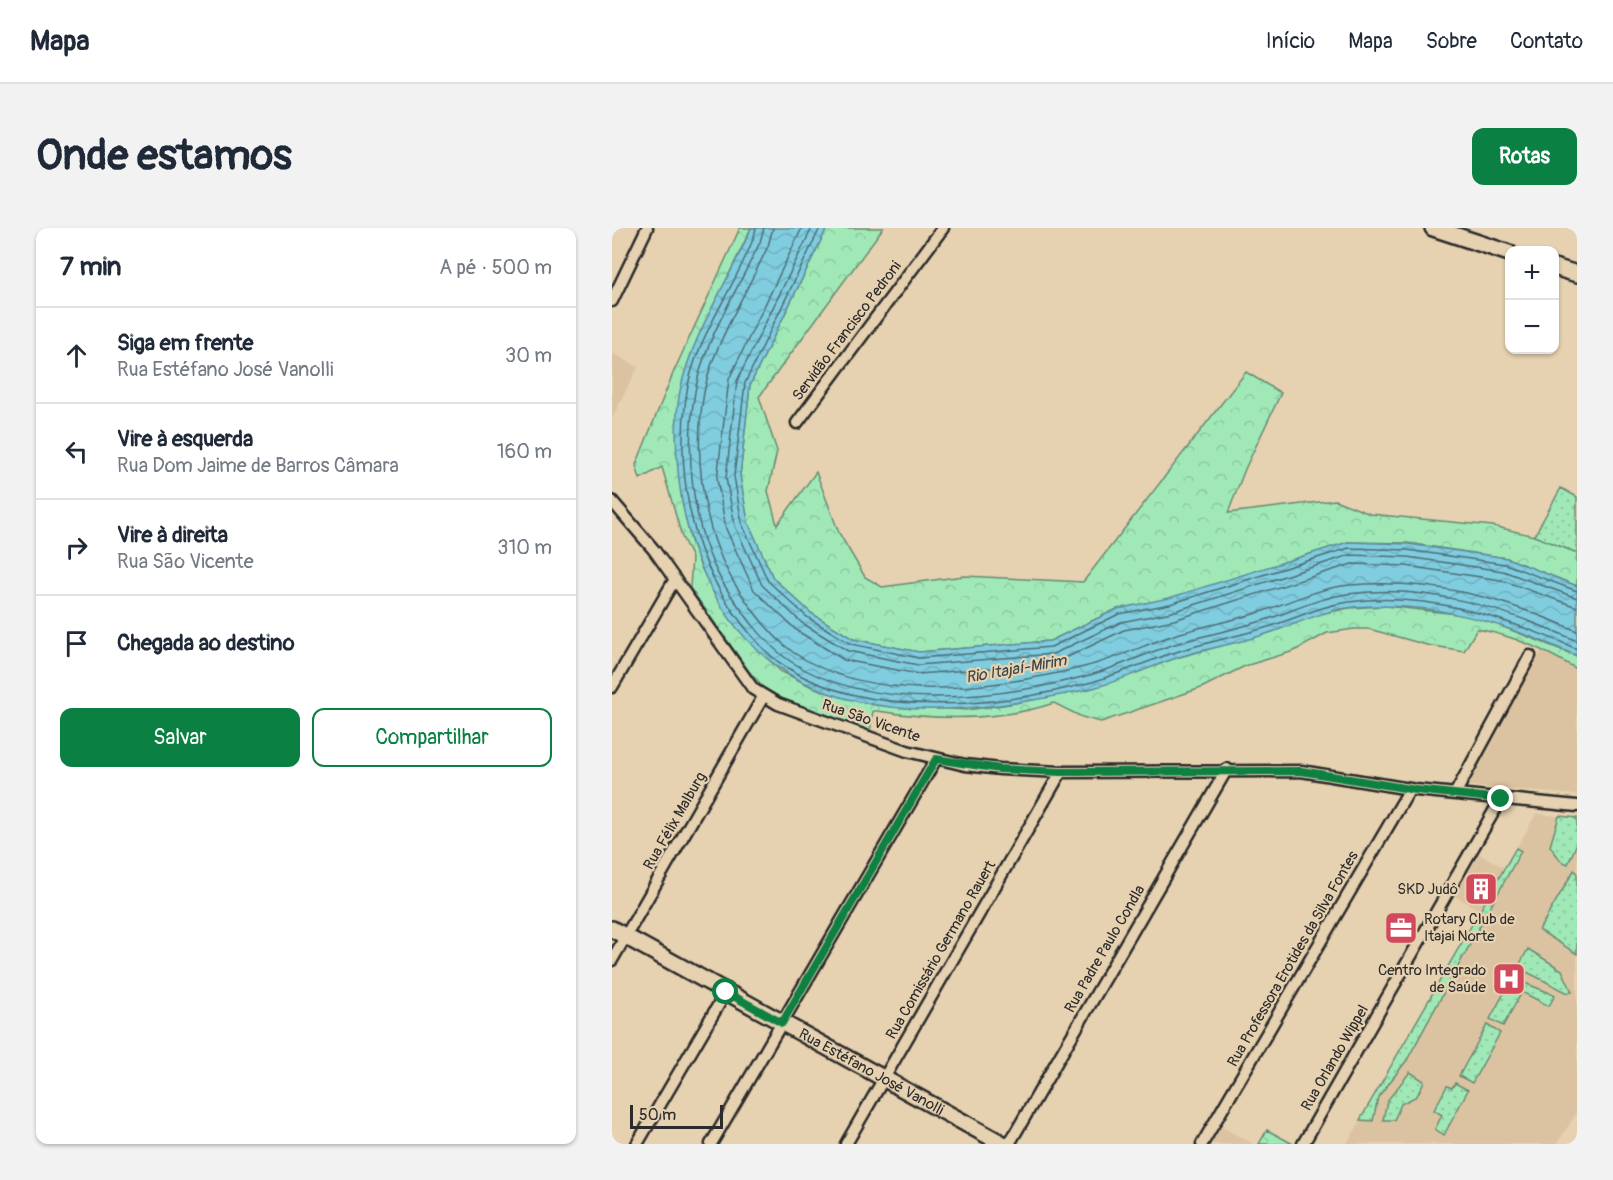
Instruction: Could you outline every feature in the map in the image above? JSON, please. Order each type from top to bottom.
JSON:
[{"type":"main road","points":[[1433,228],[1505,252]]},
{"type":"main road","points":[[1559,269],[1577,274]]},
{"type":"main road","name":"Rua Estéfano José Vanolli","points":[[619,933],[1003,1144]]},
{"type":"street","points":[[612,302],[647,228]]},
{"type":"street","name":"Servidão Francisco Pedroni","points":[[797,423],[943,228]]},
{"type":"street","name":"Rua São Vicente","points":[[612,501],[644,537],[744,677],[763,697],[866,736],[936,759],[1000,769],[1061,772],[1227,769],[1301,771],[1410,789],[1577,806]]},
{"type":"street","points":[[612,687],[675,579]]},
{"type":"street","points":[[1455,794],[1530,656]]},
{"type":"street","name":"Rua Félix Malburg","points":[[612,960],[619,933],[763,697]]},
{"type":"street","points":[[711,1144],[936,759]]},
{"type":"street","name":"Rua Padre Paulo Condla","points":[[1009,1144],[1227,769]]},
{"type":"street","name":"Rua Comissário Germano Rauert","points":[[846,1144],[1061,772]]},
{"type":"street","name":"Rua Professora Erotides da Silva Fontes","points":[[1202,1144],[1410,789]]},
{"type":"street","name":"Rua Orlando Wippel","points":[[1303,1144],[1501,799]]},
{"type":"street","points":[[637,1144],[726,992]]},
{"type":"shaded area","points":[[612,353],[638,367],[612,418]]},
{"type":"shaded area","points":[[1543,649],[1577,666],[1577,795],[1470,786],[1469,782]]},
{"type":"shaded area","name":"Centro Integrado de Saúde","points":[[1536,814],[1577,818],[1577,1112],[1557,1144],[1347,1144],[1481,911],[1455,896],[1479,854],[1505,868]]},
{"type":"shaded area","points":[[1221,1126],[1224,1128],[1253,1144],[1211,1144]]},
{"type":"green space","points":[[740,228],[751,228],[690,357],[677,433],[683,505],[690,538],[713,592],[734,623],[780,671],[812,687],[864,703],[967,710],[1092,688],[1176,658],[1272,632],[1310,616],[1349,608],[1385,606],[1475,616],[1577,656],[1577,669],[1529,644],[1477,629],[1464,651],[1427,645],[1369,629],[1354,629],[1327,633],[1294,651],[1245,666],[1201,688],[1101,722],[1082,717],[1054,703],[1011,714],[966,718],[873,711],[870,732],[787,702],[764,689],[690,588],[692,558],[682,537],[662,467],[640,479],[636,465],[674,371]]},
{"type":"green space","points":[[827,228],[883,228],[759,397],[777,451],[768,491],[777,525],[816,472],[839,533],[865,577],[882,587],[964,576],[1083,582],[1246,372],[1281,393],[1245,469],[1228,513],[1335,500],[1370,514],[1493,526],[1534,536],[1577,553],[1577,586],[1507,558],[1407,543],[1348,542],[1169,599],[1117,609],[1050,641],[919,652],[853,639],[811,613],[773,578],[748,522],[740,476],[750,385]]},
{"type":"green space","points":[[1561,488],[1577,497],[1577,553],[1534,536]]},
{"type":"green space","points":[[1559,816],[1577,818],[1577,843],[1568,864],[1561,861],[1550,846]]},
{"type":"green space","points":[[1516,848],[1521,851],[1407,1060],[1378,1097],[1373,1121],[1360,1120]]},
{"type":"green space","points":[[1574,870],[1577,874],[1577,954],[1539,930]]},
{"type":"green space","points":[[1528,949],[1562,970],[1572,992],[1568,993],[1527,972],[1522,982],[1555,995],[1549,1006],[1522,992],[1503,1026],[1490,1019]]},
{"type":"green space","points":[[1487,1025],[1500,1033],[1472,1083],[1459,1076]]},
{"type":"green space","points":[[1410,1072],[1424,1081],[1417,1096],[1401,1104],[1394,1120],[1383,1120],[1387,1101]]},
{"type":"green space","points":[[1455,1083],[1468,1090],[1444,1135],[1435,1129],[1442,1115],[1434,1110],[1447,1086],[1452,1088]]},
{"type":"green space","points":[[1267,1130],[1293,1144],[1259,1144]]},
{"type":"water","name":"Rio Itajaí-Mirim","points":[[751,228],[827,228],[750,385],[740,476],[748,522],[773,578],[811,613],[853,639],[919,652],[1050,641],[1117,609],[1169,598],[1348,542],[1408,544],[1507,558],[1577,586],[1577,656],[1496,624],[1441,611],[1413,607],[1354,607],[1332,611],[1260,636],[1176,658],[1100,686],[1030,701],[971,708],[914,709],[859,702],[808,685],[763,656],[725,613],[696,554],[685,516],[678,474],[677,410],[686,370],[702,328]]},
{"type":"place","name":"SKD Judô","points":[[1481,889]]},
{"type":"place","name":"Rotary Club de Itajai Norte","points":[[1401,928]]},
{"type":"place","name":"Centro Integrado de Saúde","points":[[1509,979]]},
{"type":"route","points":[[726,992],[782,1023],[936,759],[1000,769],[1061,772],[1227,769],[1301,771],[1416,790],[1501,799]]}]
